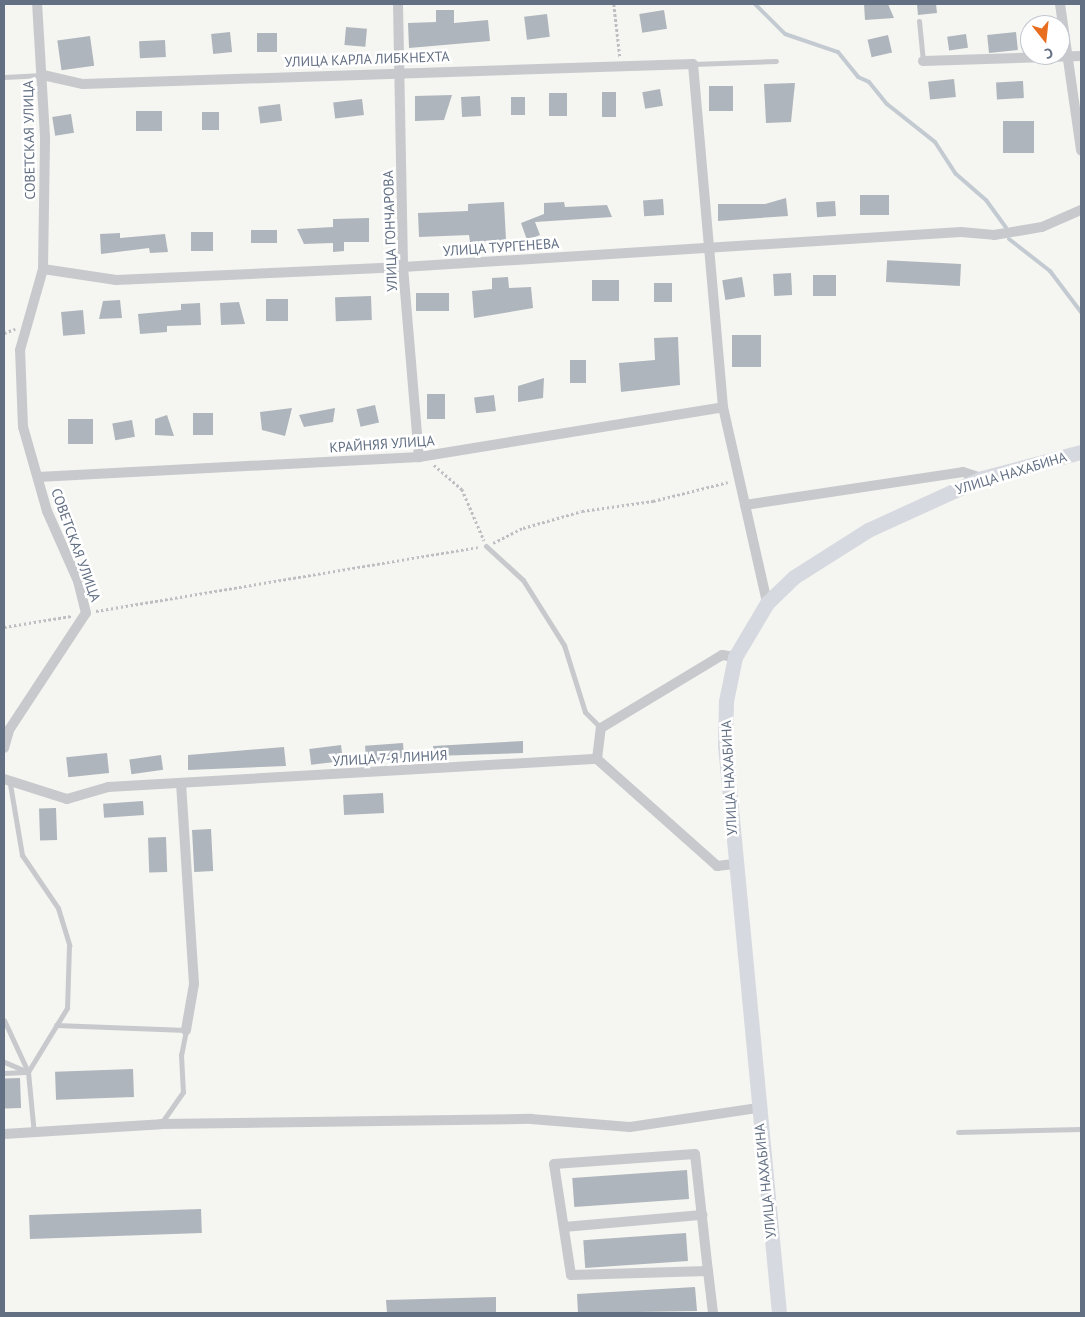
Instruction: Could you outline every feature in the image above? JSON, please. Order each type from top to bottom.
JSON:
[{"type":"main road","name":"УЛИЦА НАХАБИНА","points":[[779,1313],[757,1108],[725,745],[726,701],[735,657],[767,603],[794,577],[868,530],[982,478],[1081,452]]},
{"type":"street","name":"СОВЕТСКАЯ УЛИЦА","points":[[4,748],[9,730],[86,613],[38,477],[23,427],[20,350],[43,269],[43,75],[37,4]]},
{"type":"street","name":"УЛИЦА ГОНЧАРОВА","points":[[398,4],[403,267],[419,457]]},
{"type":"street","points":[[923,61],[1020,58]]},
{"type":"street","name":"УЛИЦА КАРЛА ЛИБКНЕХТА","points":[[43,75],[83,84],[399,72],[693,64]]},
{"type":"street","points":[[693,64],[723,407],[767,603]]},
{"type":"street","points":[[1067,65],[1081,150]]},
{"type":"street","name":"УЛИЦА ТУРГЕНЕВА","points":[[43,269],[116,280],[403,267],[709,246],[961,232],[994,235],[1032,229],[1081,210]]},
{"type":"street","name":"КРАЙНЯЯ УЛИЦА","points":[[38,477],[419,457],[723,407]]},
{"type":"street","points":[[745,505],[963,472],[982,478]]},
{"type":"street","points":[[734,864],[717,866],[597,759],[601,728],[722,655],[735,657]]},
{"type":"street","name":"УЛИЦА 7-Я ЛИНИЯ","points":[[7,782],[66,799],[108,787],[597,759]]},
{"type":"street","points":[[181,783],[194,984],[186,1030]]},
{"type":"street","points":[[4,1134],[34,1134],[161,1124],[531,1120],[630,1127],[757,1108]]},
{"type":"street","points":[[708,1270],[571,1275],[554,1164],[696,1154],[713,1313]]},
{"type":"street","points":[[564,1227],[702,1215]]},
{"type":"lane","points":[[919,21],[923,61]]},
{"type":"lane","points":[[693,64],[776,61]]},
{"type":"lane","points":[[4,77],[43,75]]},
{"type":"lane","points":[[486,546],[523,580],[564,645],[585,712],[601,728]]},
{"type":"lane","points":[[7,782],[22,855],[58,908],[69,945],[67,1008],[28,1072]]},
{"type":"lane","points":[[4,1020],[28,1072],[34,1134]]},
{"type":"lane","points":[[56,1025],[186,1030],[181,1055],[183,1092],[161,1124]]},
{"type":"lane","points":[[4,1062],[28,1072]]},
{"type":"lane","points":[[4,1073],[28,1072]]},
{"type":"lane","points":[[958,1132],[1081,1129]]},
{"type":"path","points":[[614,4],[621,66]]},
{"type":"path","points":[[419,457],[462,489],[486,546]]},
{"type":"path","points":[[4,627],[486,546],[523,528],[582,511],[653,501],[740,480]]},
{"type":"building","points":[[864,4],[888,4],[894,18],[865,20]]},
{"type":"building","points":[[917,4],[936,4],[937,13],[918,15]]},
{"type":"building","points":[[436,10],[454,10],[454,23],[488,20],[490,41],[409,48],[408,23],[436,22]]},
{"type":"building","points":[[664,10],[667,29],[642,33],[639,14]]},
{"type":"building","points":[[547,14],[550,37],[527,40],[524,17]]},
{"type":"building","points":[[346,27],[367,29],[365,47],[344,45]]},
{"type":"building","points":[[230,32],[232,52],[213,54],[211,34]]},
{"type":"building","points":[[1016,32],[1018,50],[989,53],[987,35]]},
{"type":"building","points":[[257,33],[277,33],[277,52],[257,52]]},
{"type":"building","points":[[966,34],[968,48],[949,51],[947,37]]},
{"type":"building","points":[[888,35],[892,53],[872,57],[868,40]]},
{"type":"building","points":[[90,36],[94,66],[61,70],[57,41]]},
{"type":"building","points":[[165,40],[166,57],[140,58],[139,41]]},
{"type":"building","points":[[954,79],[956,97],[930,100],[928,82]]},
{"type":"building","points":[[1023,81],[1024,98],[997,99],[996,82]]},
{"type":"building","points":[[795,83],[791,122],[766,123],[764,84]]},
{"type":"building","points":[[709,86],[733,86],[733,111],[709,111]]},
{"type":"building","points":[[660,89],[663,106],[645,109],[642,92]]},
{"type":"building","points":[[602,92],[616,92],[616,117],[602,117]]},
{"type":"building","points":[[549,93],[567,93],[567,116],[549,116]]},
{"type":"building","points":[[452,95],[444,120],[415,121],[415,96]]},
{"type":"building","points":[[480,96],[481,116],[462,117],[461,97]]},
{"type":"building","points":[[511,97],[525,97],[525,115],[511,115]]},
{"type":"building","points":[[362,99],[364,115],[335,118],[333,103]]},
{"type":"building","points":[[280,104],[282,121],[260,124],[258,107]]},
{"type":"building","points":[[136,111],[162,111],[162,131],[136,131]]},
{"type":"building","points":[[202,112],[219,112],[219,130],[202,130]]},
{"type":"building","points":[[71,114],[74,133],[55,136],[52,117]]},
{"type":"building","points":[[1003,121],[1034,121],[1034,153],[1003,153]]},
{"type":"building","points":[[860,195],[889,195],[889,215],[860,215]]},
{"type":"building","points":[[786,198],[788,216],[718,221],[718,204],[765,204]]},
{"type":"building","points":[[663,199],[664,215],[644,216],[643,200]]},
{"type":"building","points":[[835,201],[836,216],[817,217],[816,202]]},
{"type":"building","points":[[504,202],[506,240],[470,242],[469,235],[419,237],[418,213],[468,211],[468,204]]},
{"type":"building","points":[[564,202],[565,207],[607,205],[612,217],[535,222],[540,235],[527,240],[521,223],[544,214],[544,203]]},
{"type":"building","points":[[369,218],[369,242],[344,242],[344,251],[333,252],[333,243],[304,244],[297,229],[333,227],[333,219]]},
{"type":"building","points":[[251,230],[277,230],[277,243],[251,243]]},
{"type":"building","points":[[191,232],[213,232],[213,251],[191,251]]},
{"type":"building","points":[[120,233],[120,238],[165,234],[168,252],[150,253],[149,248],[101,254],[100,234]]},
{"type":"building","points":[[887,260],[961,264],[960,286],[886,282]]},
{"type":"building","points":[[791,273],[792,295],[774,296],[773,274]]},
{"type":"building","points":[[813,275],[836,275],[836,296],[813,296]]},
{"type":"building","points":[[508,277],[509,288],[531,287],[533,308],[474,318],[472,291],[492,289],[492,278]]},
{"type":"building","points":[[742,277],[745,297],[725,300],[722,280]]},
{"type":"building","points":[[592,280],[619,280],[619,301],[592,301]]},
{"type":"building","points":[[654,283],[672,283],[672,302],[654,302]]},
{"type":"building","points":[[416,293],[449,293],[449,311],[416,311]]},
{"type":"building","points":[[371,296],[372,320],[336,321],[335,297]]},
{"type":"building","points":[[266,299],[288,299],[288,321],[266,321]]},
{"type":"building","points":[[120,300],[122,318],[99,319],[103,301]]},
{"type":"building","points":[[239,302],[245,324],[221,325],[220,303]]},
{"type":"building","points":[[200,303],[201,325],[167,326],[167,332],[140,334],[138,314],[181,310],[181,304]]},
{"type":"building","points":[[83,310],[85,334],[63,336],[61,312]]},
{"type":"building","points":[[732,335],[761,335],[761,367],[732,367]]},
{"type":"building","points":[[678,337],[680,385],[621,392],[619,363],[655,360],[654,338]]},
{"type":"building","points":[[570,360],[586,360],[586,383],[570,383]]},
{"type":"building","points":[[544,378],[543,398],[518,402],[518,386]]},
{"type":"building","points":[[427,394],[445,394],[445,419],[427,419]]},
{"type":"building","points":[[494,395],[496,411],[476,413],[474,397]]},
{"type":"building","points":[[375,405],[379,423],[361,427],[356,409]]},
{"type":"building","points":[[292,408],[285,436],[262,430],[260,412]]},
{"type":"building","points":[[335,408],[333,422],[304,427],[299,415]]},
{"type":"building","points":[[193,413],[213,413],[213,435],[193,435]]},
{"type":"building","points":[[167,415],[174,436],[155,435],[155,419]]},
{"type":"building","points":[[68,419],[93,419],[93,444],[68,444]]},
{"type":"building","points":[[132,420],[135,437],[115,440],[112,423]]},
{"type":"building","points":[[523,741],[523,753],[434,756],[433,746]]},
{"type":"building","points":[[403,743],[404,759],[366,762],[365,746]]},
{"type":"building","points":[[341,745],[343,761],[311,765],[309,749]]},
{"type":"building","points":[[284,747],[286,766],[188,770],[188,755]]},
{"type":"building","points":[[107,753],[109,773],[68,777],[66,757]]},
{"type":"building","points":[[161,755],[163,770],[131,774],[129,759]]},
{"type":"building","points":[[383,793],[384,813],[344,815],[343,795]]},
{"type":"building","points":[[143,801],[144,815],[104,818],[103,804]]},
{"type":"building","points":[[56,808],[57,840],[40,841],[39,809]]},
{"type":"building","points":[[211,829],[213,871],[194,872],[192,830]]},
{"type":"building","points":[[166,837],[167,872],[149,873],[148,838]]},
{"type":"building","points":[[133,1069],[134,1097],[56,1100],[55,1072]]},
{"type":"building","points":[[20,1078],[21,1108],[5,1109],[4,1079]]},
{"type":"building","points":[[687,1170],[689,1199],[574,1207],[572,1178]]},
{"type":"building","points":[[201,1209],[202,1233],[30,1239],[29,1215]]},
{"type":"building","points":[[686,1233],[688,1261],[585,1268],[583,1240]]},
{"type":"building","points":[[695,1287],[697,1311],[578,1313],[577,1294]]},
{"type":"building","points":[[496,1297],[496,1313],[387,1313],[386,1300]]},
{"type":"waterway","points":[[755,4],[785,34],[838,52],[858,77],[869,82],[887,104],[935,142],[956,174],[986,200],[1006,228]]},
{"type":"waterway","points":[[1009,239],[1050,271],[1081,312]]}]
